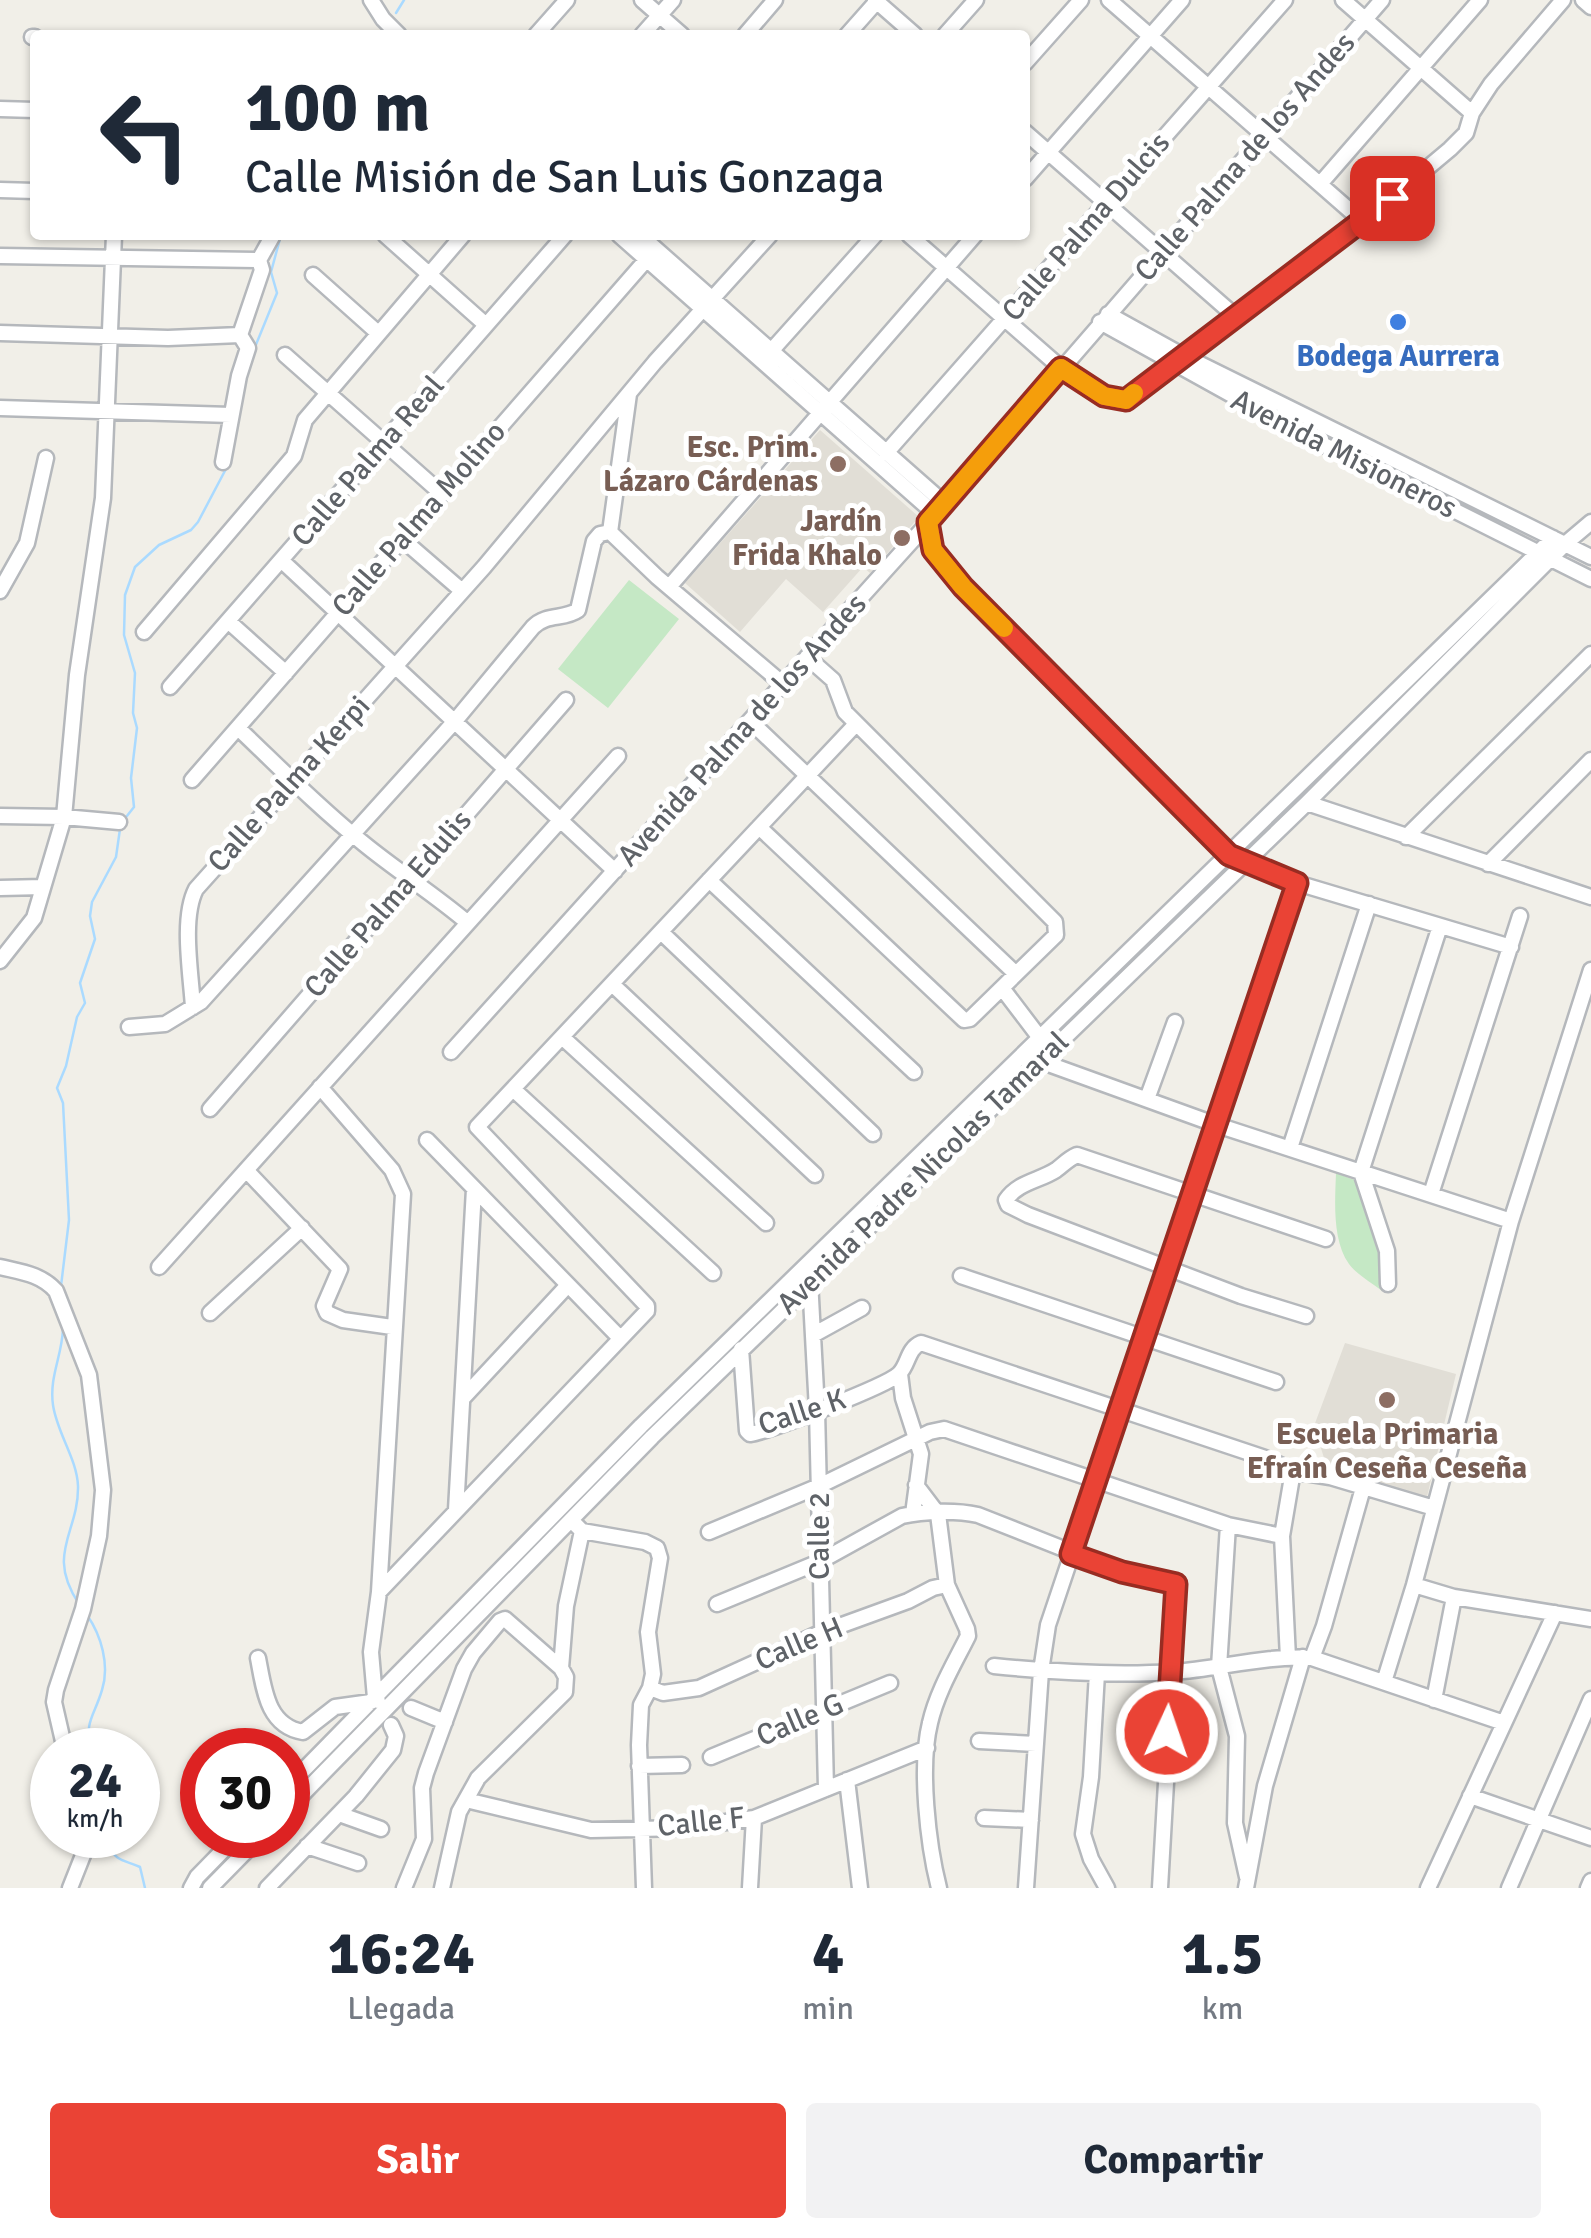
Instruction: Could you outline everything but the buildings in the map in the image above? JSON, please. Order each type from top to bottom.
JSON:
[{"type":"street","points":[[370,0],[394,30]]},
{"type":"street","points":[[540,30],[567,0]]},
{"type":"street","points":[[642,0],[676,30]]},
{"type":"street","points":[[647,30],[673,0]]},
{"type":"street","points":[[748,30],[775,0]]},
{"type":"street","points":[[851,30],[876,0],[909,30]]},
{"type":"street","points":[[949,30],[976,0]]},
{"type":"street","points":[[1030,58],[1081,0]]},
{"type":"street","points":[[1110,0],[1363,222]]},
{"type":"street","points":[[1030,172],[1182,0]]},
{"type":"street","name":"Calle Palma Dulcis","points":[[886,453],[1286,0]]},
{"type":"street","points":[[1342,0],[1472,113]]},
{"type":"street","name":"Calle Palma de los Andes","points":[[1104,318],[1382,0]]},
{"type":"street","points":[[1320,184],[1480,0]]},
{"type":"street","points":[[915,240],[1061,368],[1104,396],[1126,400],[1363,222],[1466,133],[1472,113],[1491,84],[1564,0]]},
{"type":"street","points":[[1583,0],[1591,7]]},
{"type":"street","points":[[376,30],[382,19]]},
{"type":"street","points":[[0,109],[30,110]]},
{"type":"street","points":[[1030,136],[1235,316]]},
{"type":"street","points":[[0,190],[30,191]]},
{"type":"street","points":[[0,961],[29,928],[64,816],[77,675],[103,498],[114,240]]},
{"type":"street","points":[[240,335],[262,270],[259,260],[270,240]]},
{"type":"street","points":[[390,240],[486,326]]},
{"type":"street","points":[[144,632],[294,456],[302,424],[459,240]]},
{"type":"street","name":"Calle Palma Real","points":[[170,686],[561,240]]},
{"type":"street","points":[[627,240],[651,254],[709,304],[936,513]]},
{"type":"street","points":[[643,240],[651,254]]},
{"type":"street","name":"Calle Palma Molino","points":[[192,780],[664,240]]},
{"type":"street","name":"Calle Palma Kerpi","points":[[193,1007],[189,952],[192,896],[766,240]]},
{"type":"street","points":[[772,350],[871,240]]},
{"type":"street","points":[[669,587],[971,240]]},
{"type":"street","points":[[0,256],[259,260]]},
{"type":"street","points":[[313,276],[378,333]]},
{"type":"street","points":[[709,304],[772,350],[824,406],[886,453],[936,513],[933,550],[963,587],[1229,855],[1297,883],[1511,947]]},
{"type":"street","name":"Avenida Misioneros","points":[[1104,318],[1176,360],[1591,579]]},
{"type":"street","name":"Avenida Palma de los Andes","points":[[451,1052],[936,513],[1104,318]]},
{"type":"street","points":[[0,333],[112,337],[240,335]]},
{"type":"street","points":[[222,462],[248,348],[240,335]]},
{"type":"street","points":[[285,356],[442,494]]},
{"type":"street","name":"Avenida Misioneros","points":[[1176,360],[1591,557]]},
{"type":"street","points":[[610,532],[630,393]]},
{"type":"street","points":[[0,408],[231,415]]},
{"type":"street","points":[[0,591],[28,544],[46,458]]},
{"type":"street","name":"Avenida Padre Nicolas Tamaral","points":[[310,1783],[377,1703],[628,1440],[808,1262],[1243,863],[1559,541],[1591,522]]},
{"type":"street","points":[[610,532],[783,684]]},
{"type":"street","points":[[129,1027],[164,1024],[193,1007],[455,721],[540,620],[571,615],[578,610],[594,541],[600,534],[610,532]]},
{"type":"street","points":[[402,540],[461,590]]},
{"type":"street","name":"Avenida Padre Nicolas Tamaral","points":[[310,1765],[576,1525],[742,1349],[1034,1055],[1040,1038],[1544,556]]},
{"type":"street","points":[[281,560],[615,871]]},
{"type":"street","points":[[228,621],[286,672]]},
{"type":"street","points":[[1406,837],[1591,654]]},
{"type":"street","points":[[759,827],[960,1018],[970,1019],[1056,935],[1055,922],[856,724],[845,712],[832,680],[807,658]]},
{"type":"street","name":"Calle Palma Edulis","points":[[210,1109],[566,700]]},
{"type":"street","points":[[750,720],[1016,974]]},
{"type":"street","points":[[379,1592],[647,1311],[647,1306],[477,1128],[856,724]]},
{"type":"street","points":[[238,728],[352,834],[468,923]]},
{"type":"street","points":[[159,1267],[618,756]]},
{"type":"street","points":[[1488,864],[1591,760]]},
{"type":"street","points":[[1307,802],[1591,897]]},
{"type":"street","points":[[0,816],[64,816],[119,822]]},
{"type":"street","points":[[709,880],[914,1072]]},
{"type":"street","points":[[1026,1888],[1041,1671],[1048,1625],[1297,883]]},
{"type":"street","points":[[0,888],[43,887]]},
{"type":"street","points":[[1290,1148],[1369,904]]},
{"type":"street","points":[[1431,1194],[1520,916]]},
{"type":"street","points":[[1388,1284],[1387,1251],[1361,1172],[1440,926]]},
{"type":"street","points":[[661,932],[873,1134]]},
{"type":"street","points":[[1384,1682],[1414,1586],[1511,1220],[1591,970]]},
{"type":"street","points":[[612,984],[815,1175]]},
{"type":"street","points":[[1002,988],[1040,1038]]},
{"type":"street","points":[[1147,1099],[1175,1022]]},
{"type":"street","points":[[562,1037],[766,1223]]},
{"type":"street","points":[[1034,1055],[1218,1124],[1511,1220]]},
{"type":"street","points":[[258,1658],[276,1721],[289,1730],[303,1732],[343,1703],[377,1703],[371,1652],[379,1592],[402,1194],[392,1170],[320,1087]]},
{"type":"street","points":[[513,1089],[713,1273]]},
{"type":"street","points":[[426,1140],[620,1338]]},
{"type":"street","points":[[1306,1316],[1241,1296],[1028,1214],[1006,1200],[1030,1180],[1056,1170],[1076,1155],[1326,1239]]},
{"type":"street","points":[[246,1170],[340,1269],[324,1306],[327,1313],[343,1320],[392,1327]]},
{"type":"street","points":[[456,1510],[474,1189]]},
{"type":"street","points":[[210,1313],[302,1228]]},
{"type":"street","name":"Calle 2","points":[[808,1262],[818,1410],[826,1789]]},
{"type":"street","points":[[0,1267],[36,1276],[56,1291],[89,1375],[96,1424],[102,1490],[99,1536],[82,1612],[54,1702],[59,1728]]},
{"type":"street","points":[[961,1276],[1276,1382]]},
{"type":"street","points":[[463,1398],[568,1285]]},
{"type":"street","points":[[813,1335],[862,1308]]},
{"type":"street","points":[[912,1514],[921,1454],[903,1398],[900,1374],[916,1344],[1293,1470],[1434,1508]]},
{"type":"street","name":"Calle K","points":[[742,1349],[747,1431],[755,1434],[900,1374]]},
{"type":"street","points":[[709,1532],[944,1429],[1095,1483],[1228,1525],[1282,1536]]},
{"type":"street","points":[[1293,1470],[1282,1536],[1301,1658]]},
{"type":"street","points":[[916,1485],[938,1514],[948,1586],[968,1636],[936,1706],[927,1748],[930,1843],[940,1888]]},
{"type":"street","points":[[1246,1882],[1265,1786],[1301,1658],[1324,1626],[1363,1488]]},
{"type":"street","points":[[717,1604],[819,1562],[912,1514],[978,1515],[1122,1572],[1176,1584],[1160,1888]]},
{"type":"street","points":[[561,1668],[576,1525],[657,1548],[660,1558],[648,1632],[652,1674],[641,1706],[644,1888]]},
{"type":"street","points":[[1228,1525],[1219,1667],[1236,1736],[1236,1822],[1246,1882]]},
{"type":"street","name":"Calle H","points":[[650,1688],[663,1693],[700,1688],[820,1634],[933,1588],[948,1586]]},
{"type":"street","points":[[1414,1586],[1454,1597],[1591,1619]]},
{"type":"street","points":[[1434,1700],[1454,1597]]},
{"type":"street","points":[[1428,1888],[1555,1613]]},
{"type":"street","points":[[404,1888],[424,1838],[422,1788],[445,1722],[473,1652],[500,1621],[510,1621],[561,1668],[566,1676],[564,1692],[478,1778],[460,1812],[442,1888]]},
{"type":"street","points":[[994,1666],[1097,1674],[1170,1672],[1301,1658],[1504,1724]]},
{"type":"street","points":[[1097,1674],[1091,1777],[1083,1834],[1090,1859],[1107,1888]]},
{"type":"street","name":"Calle G","points":[[711,1758],[890,1684]]},
{"type":"street","points":[[1509,1888],[1591,1699]]},
{"type":"street","points":[[411,1708],[445,1722]]},
{"type":"street","points":[[310,1843],[393,1750],[396,1736],[391,1725]]},
{"type":"street","points":[[979,1741],[1036,1744]]},
{"type":"street","name":"Calle F","points":[[466,1800],[591,1830],[684,1828],[754,1818],[927,1748]]},
{"type":"street","points":[[639,1766],[682,1764]]},
{"type":"street","points":[[847,1780],[860,1888]]},
{"type":"street","points":[[1470,1796],[1591,1838]]},
{"type":"street","points":[[339,1814],[381,1829]]},
{"type":"street","points":[[750,1888],[754,1818]]},
{"type":"street","points":[[984,1818],[1030,1820]]},
{"type":"street","points":[[310,1847],[358,1863]]},
{"type":"street","points":[[70,1888],[82,1858]]},
{"type":"street","points":[[192,1888],[216,1858]]},
{"type":"street","points":[[210,1888],[239,1858]]},
{"type":"street","points":[[268,1888],[296,1858]]},
{"type":"street","points":[[1588,1888],[1591,1880]]},
{"type":"shaded area","points":[[820,430],[919,517],[870,573],[863,567],[823,612],[786,579],[740,632],[685,583]]},
{"type":"shaded area","name":"Escuela Primaria Efraín Ceseña Ceseña","points":[[1345,1343],[1456,1374],[1426,1501],[1330,1477],[1314,1426]]},
{"type":"green space","points":[[629,580],[679,619],[608,708],[558,669]]},
{"type":"green space","points":[[1336,1173],[1357,1181],[1368,1208],[1381,1249],[1382,1291],[1349,1264],[1340,1244]]},
{"type":"waterway","points":[[396,13],[404,0]]},
{"type":"waterway","points":[[255,347],[277,293],[271,272],[280,240]]},
{"type":"waterway","points":[[123,821],[134,807],[131,778],[137,728],[133,713],[135,673],[124,635],[125,595],[135,567],[159,545],[191,530],[198,522],[228,465]]},
{"type":"waterway","points":[[61,1286],[69,1220],[63,1103],[57,1088],[77,1017],[85,1003],[80,983],[95,939],[90,916],[92,902],[116,857],[120,829]]},
{"type":"waterway","points":[[63,1329],[52,1395],[55,1415],[77,1476],[77,1502],[64,1557],[69,1586],[79,1604]]},
{"type":"waterway","points":[[87,1615],[100,1641],[105,1671],[89,1728]]},
{"type":"waterway","points":[[118,1858],[140,1867],[145,1888]]},
{"type":"slow traffic","points":[[1004,628],[933,550],[928,522],[1061,368],[1104,396],[1126,400],[1134,393]]},
{"type":"place","name":"Bodega Aurrera","points":[[1398,322]]},
{"type":"place","name":"Esc. Prim. Lázaro Cárdenas","points":[[838,464]]},
{"type":"place","name":"Jardín Frida Khalo","points":[[902,538]]},
{"type":"place","name":"Escuela Primaria Efraín Ceseña Ceseña","points":[[1387,1400]]},
{"type":"route","points":[[1167,1732],[1176,1584],[1122,1572],[1071,1554],[1297,883],[1229,855],[963,587],[933,550],[928,522],[1061,368],[1104,396],[1126,400],[1392,198]]}]
